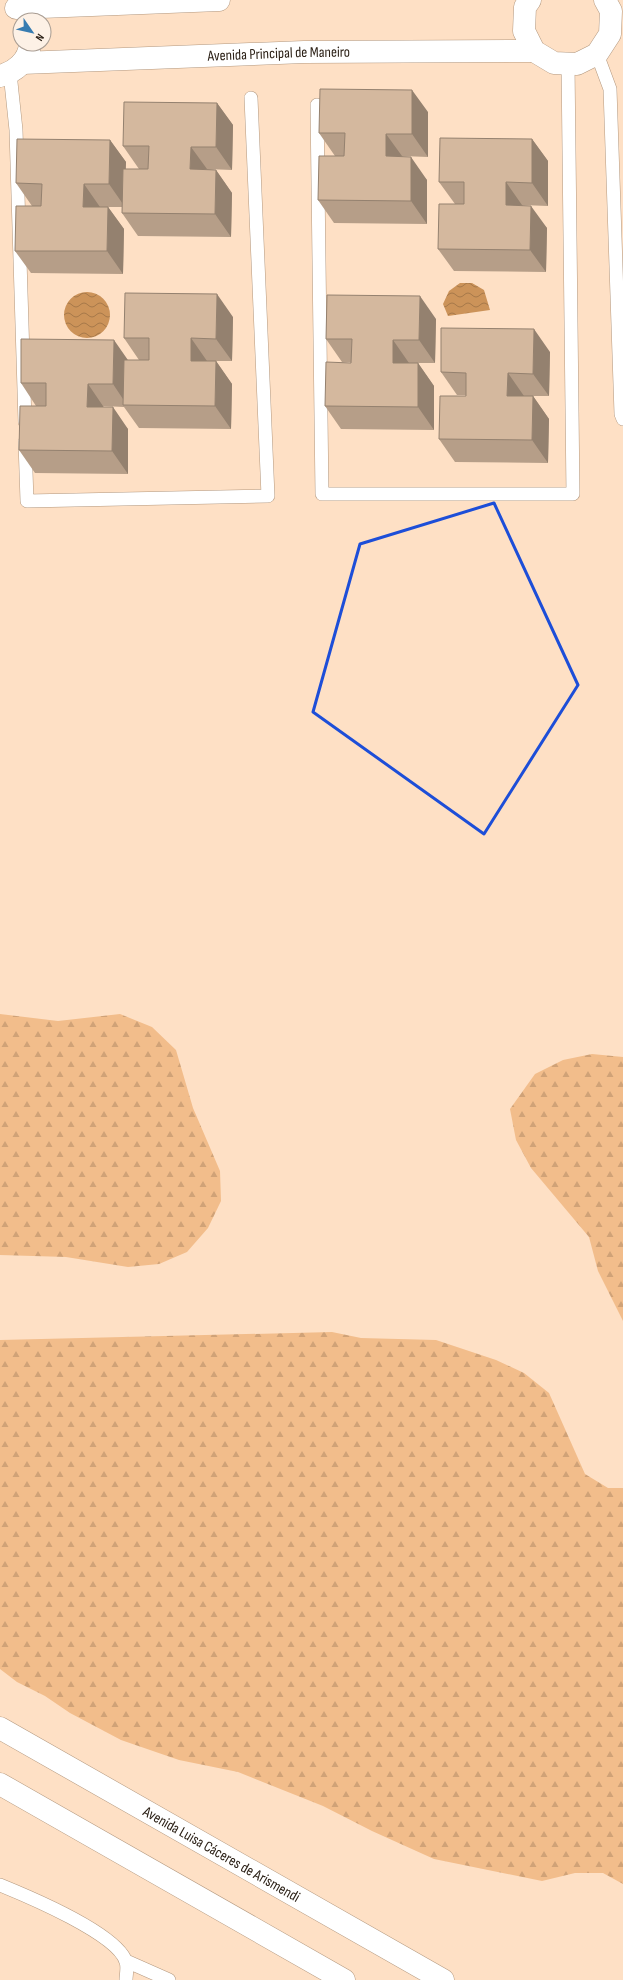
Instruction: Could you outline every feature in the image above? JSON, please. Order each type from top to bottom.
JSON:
[{"type":"street","points":[[14,9],[219,0]]},
{"type":"street","points":[[530,0],[525,8],[524,31],[534,51],[554,63],[568,64],[577,64],[597,54],[616,34],[611,11],[605,0]]},
{"type":"street","name":"Avenida Principal de Maneiro","points":[[16,64],[304,52],[534,51]]},
{"type":"street","name":"Avenida Luisa Cáceres de Arismendi","points":[[0,1728],[443,1980]]},
{"type":"street","points":[[0,1784],[344,1980]]},
{"type":"lane","points":[[597,54],[610,89],[621,414],[623,419]]},
{"type":"lane","points":[[16,64],[16,130],[27,500],[268,496],[251,98]]},
{"type":"lane","points":[[317,105],[322,494],[573,494],[568,64]]},
{"type":"lane","points":[[0,1797],[159,1875]]},
{"type":"lane","points":[[0,1885],[84,1924],[109,1940],[126,1961],[169,1980]]},
{"type":"lane","points":[[126,1961],[126,1980]]},
{"type":"highlighted area","points":[[494,503],[578,685],[484,834],[313,712],[360,544]]},
{"type":"green space","points":[[0,1014],[58,1021],[120,1014],[152,1027],[176,1050],[193,1108],[220,1171],[221,1201],[208,1228],[187,1252],[159,1264],[128,1267],[66,1257],[0,1255]]},
{"type":"green space","points":[[592,1054],[623,1057],[623,1321],[598,1271],[589,1237],[531,1168],[516,1140],[510,1109],[535,1074],[563,1060]]},
{"type":"green space","points":[[332,1332],[361,1338],[436,1340],[496,1360],[524,1373],[549,1393],[585,1474],[608,1488],[623,1488],[623,1884],[603,1873],[575,1873],[542,1881],[434,1859],[372,1831],[323,1806],[238,1772],[179,1760],[121,1740],[70,1713],[45,1696],[17,1682],[0,1669],[0,1340]]},
{"type":"water","points":[[460,283],[472,283],[484,290],[490,310],[448,316],[443,304],[449,291]]},
{"type":"water","points":[[92,292],[104,298],[109,306],[109,324],[104,332],[96,337],[82,338],[70,332],[65,324],[64,310],[70,298],[78,293]]},
{"type":"building","points":[[320,89],[412,90],[412,134],[386,134],[386,156],[411,157],[411,201],[318,200],[319,156],[344,156],[345,133],[319,133]]},
{"type":"building","points":[[124,102],[217,103],[216,147],[191,147],[190,169],[216,170],[215,214],[122,213],[123,169],[148,169],[149,146],[123,146]]},
{"type":"building","points":[[440,138],[532,139],[532,183],[506,182],[506,205],[531,206],[530,250],[438,249],[439,204],[464,204],[464,182],[439,182]]},
{"type":"building","points":[[17,139],[110,140],[109,184],[84,184],[83,207],[108,207],[107,251],[15,251],[16,206],[41,206],[42,184],[16,183]]},
{"type":"building","points":[[125,293],[217,294],[216,339],[191,338],[191,361],[216,361],[215,406],[123,405],[124,360],[149,360],[149,338],[124,338]]},
{"type":"building","points":[[327,295],[420,296],[419,340],[393,340],[393,363],[418,363],[418,407],[325,406],[326,362],[351,363],[352,339],[326,339]]},
{"type":"building","points":[[441,328],[534,329],[533,374],[508,373],[507,396],[533,396],[532,440],[439,439],[440,396],[466,396],[466,373],[441,372]]},
{"type":"building","points":[[21,339],[114,340],[113,384],[88,384],[87,407],[113,407],[112,451],[19,450],[20,406],[46,406],[46,383],[21,383]]}]
